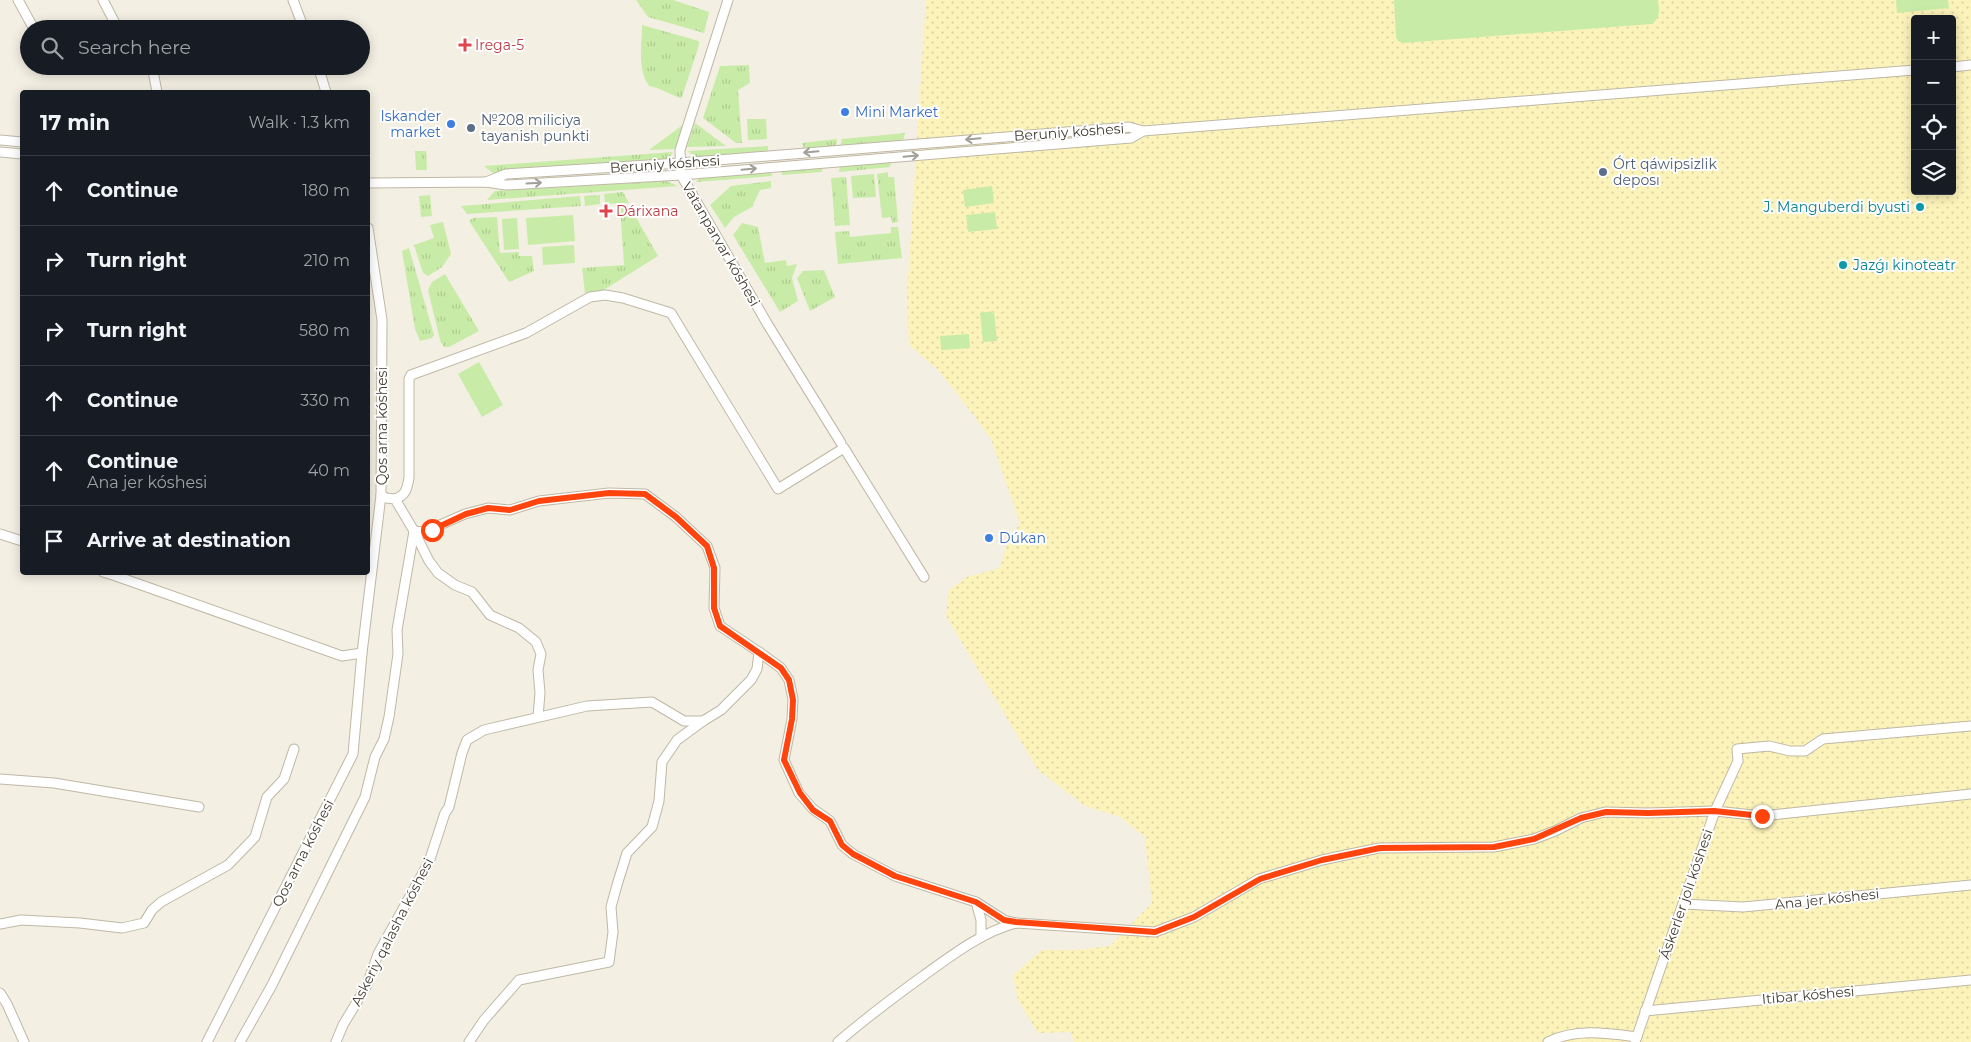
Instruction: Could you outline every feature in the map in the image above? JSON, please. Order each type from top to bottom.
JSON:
[{"type":"street","points":[[18,0],[29,20]]},
{"type":"street","points":[[103,0],[113,20]]},
{"type":"street","points":[[294,0],[301,20]]},
{"type":"street","name":"Vatanparvar kóshesi","points":[[728,0],[680,150],[681,175],[763,316],[924,577]]},
{"type":"street","points":[[1956,66],[1971,65]]},
{"type":"street","points":[[1143,130],[1911,70]]},
{"type":"street","points":[[154,75],[157,90]]},
{"type":"street","points":[[321,75],[325,90]]},
{"type":"street","name":"Beruniy kóshesi","points":[[486,182],[506,174],[680,163],[1129,127],[1143,130]]},
{"type":"street","name":"Beruniy kóshesi","points":[[486,182],[506,184],[681,175],[1131,138],[1143,130]]},
{"type":"street","points":[[1001,137],[1002,148]]},
{"type":"street","points":[[0,140],[20,142]]},
{"type":"street","points":[[0,152],[20,154]]},
{"type":"street","points":[[370,183],[486,182]]},
{"type":"street","name":"Qos arna kóshesi","points":[[207,1042],[353,754],[362,653],[381,495],[382,320],[370,241]]},
{"type":"street","points":[[381,495],[395,500],[407,491],[409,478],[409,379],[411,375],[526,333],[590,297],[605,295],[645,304],[671,313],[778,489],[843,445]]},
{"type":"street","points":[[414,531],[424,532],[466,514],[488,508],[510,510],[539,501],[609,493],[645,494],[676,517],[707,546],[714,568],[714,608],[720,626],[781,668],[789,680],[793,700],[792,719],[784,760],[800,793],[813,810],[830,821],[842,845],[853,854],[895,876],[976,902],[1004,920],[1155,932],[1194,917],[1260,879],[1322,860],[1380,848],[1494,847],[1534,839],[1581,818],[1606,812],[1714,811],[1762,816],[1971,794]]},
{"type":"street","points":[[395,500],[414,531],[428,561],[438,573],[455,585],[472,592],[490,615],[519,628],[536,642],[541,654],[538,670],[540,694],[538,717]]},
{"type":"street","points":[[240,1042],[272,985],[365,796],[375,757],[384,738],[389,716],[398,654],[397,630],[414,531]]},
{"type":"street","points":[[0,534],[20,540]]},
{"type":"street","points":[[113,575],[342,656],[362,653]]},
{"type":"street","points":[[469,1042],[484,1020],[519,980],[609,962],[613,932],[612,906],[617,885],[627,853],[652,827],[659,801],[662,762],[677,740],[721,710],[746,686],[758,669],[759,652]]},
{"type":"street","name":"Askeriy qalasha kóshesi","points":[[336,1042],[343,1025],[367,985],[378,954],[429,862],[467,740],[484,730],[587,706],[652,702],[684,721],[703,721]]},
{"type":"street","name":"Áskerler jolı kóshesi","points":[[1636,1040],[1714,811],[1738,761],[1737,749],[1769,746],[1790,751],[1805,751],[1823,739],[1971,726]]},
{"type":"street","points":[[0,924],[21,920],[80,923],[122,928],[144,922],[160,902],[228,865],[255,837],[267,797],[284,779],[294,749]]},
{"type":"street","points":[[0,780],[54,783],[199,807]]},
{"type":"street","name":"Ana jer kóshesi","points":[[1683,904],[1743,907],[1971,884]]},
{"type":"street","points":[[976,902],[982,920],[981,937]]},
{"type":"street","points":[[838,1042],[874,1011],[945,960],[981,937],[1016,922]]},
{"type":"street","name":"Itibar kóshesi","points":[[1645,1011],[1971,980]]},
{"type":"street","points":[[0,993],[24,1042]]},
{"type":"street","points":[[1548,1042],[1560,1036],[1594,1032],[1636,1040]]},
{"type":"green space","points":[[636,0],[673,0],[709,12],[704,33],[648,17]]},
{"type":"green space","points":[[1394,0],[1658,0],[1659,10],[1657,19],[1652,24],[1403,43],[1398,41],[1396,37]]},
{"type":"green space","points":[[1896,0],[1948,0],[1949,8],[1897,13]]},
{"type":"green space","points":[[642,25],[699,41],[682,97],[680,98],[649,86],[645,79],[641,49]]},
{"type":"green space","points":[[749,65],[750,83],[738,90],[742,143],[736,143],[703,118],[720,66]]},
{"type":"green space","points":[[747,119],[766,119],[767,139],[748,140]]},
{"type":"green space","points":[[695,123],[726,146],[687,147]]},
{"type":"green space","points":[[684,124],[676,149],[649,150]]},
{"type":"green space","points":[[905,133],[903,141],[840,148],[842,139]]},
{"type":"green space","points":[[837,139],[836,148],[804,150],[802,143]]},
{"type":"green space","points":[[768,146],[768,152],[696,158],[688,151]]},
{"type":"green space","points":[[415,151],[426,151],[427,170],[416,170]]},
{"type":"green space","points":[[673,152],[670,157],[662,162],[493,173],[484,166]]},
{"type":"green space","points":[[891,162],[890,167],[839,172],[840,166]]},
{"type":"green space","points":[[823,167],[822,172],[782,175],[781,170]]},
{"type":"green space","points":[[771,171],[772,176],[696,182],[702,176]]},
{"type":"green space","points":[[888,172],[888,177],[894,177],[898,222],[892,223],[891,217],[882,218],[877,174]]},
{"type":"green space","points":[[874,174],[876,197],[853,198],[851,176]]},
{"type":"green space","points":[[846,177],[850,225],[835,226],[831,178]]},
{"type":"green space","points":[[666,181],[678,186],[487,200],[495,191]]},
{"type":"green space","points":[[771,181],[771,188],[760,190],[752,207],[734,217],[725,228],[710,205],[731,186]]},
{"type":"green space","points":[[992,186],[994,203],[965,207],[963,190]]},
{"type":"green space","points":[[623,192],[629,203],[605,204],[604,194]]},
{"type":"green space","points":[[430,195],[432,216],[421,217],[419,196]]},
{"type":"green space","points":[[600,195],[600,204],[585,206],[584,196]]},
{"type":"green space","points":[[580,196],[581,206],[467,214],[461,206]]},
{"type":"green space","points":[[630,207],[658,256],[594,296],[585,293],[582,268],[624,265],[620,208]]},
{"type":"green space","points":[[995,212],[997,229],[968,232],[966,215]]},
{"type":"green space","points":[[573,215],[575,241],[528,245],[526,218]]},
{"type":"green space","points":[[497,217],[500,253],[519,252],[519,256],[532,256],[534,271],[509,282],[469,221],[473,218]]},
{"type":"green space","points":[[517,218],[519,249],[504,250],[502,219]]},
{"type":"green space","points":[[443,222],[451,254],[442,267],[428,276],[423,273],[414,245],[434,238],[430,225]]},
{"type":"green space","points":[[742,223],[758,227],[765,263],[786,260],[787,266],[797,264],[792,278],[798,301],[780,312],[733,235]]},
{"type":"green space","points":[[891,227],[898,227],[902,258],[838,264],[835,232],[849,231],[850,237],[891,233]]},
{"type":"green space","points":[[574,245],[575,263],[543,265],[542,247]]},
{"type":"green space","points":[[409,248],[434,335],[432,338],[420,341],[415,329],[402,251]]},
{"type":"green space","points":[[824,270],[835,297],[810,311],[797,278],[803,271]]},
{"type":"green space","points":[[445,274],[479,331],[449,347],[444,347],[440,340],[428,290],[432,282]]},
{"type":"green space","points":[[994,311],[997,341],[983,342],[980,313]]},
{"type":"green space","points":[[969,334],[970,348],[941,350],[940,336]]},
{"type":"green space","points":[[479,362],[503,405],[482,417],[458,374]]},
{"type":"sand","points":[[926,0],[1971,0],[1971,1042],[1074,1042],[1070,1032],[1038,1033],[1018,1000],[1013,975],[1042,950],[1077,950],[1110,946],[1152,903],[1145,837],[1120,817],[1085,806],[1038,770],[946,616],[949,590],[967,577],[1000,568],[1007,544],[1020,523],[991,439],[938,370],[909,345],[907,295]]},
{"type":"place","name":"Irega-5","points":[[465,45]]},
{"type":"place","name":"Mini Market","points":[[845,112]]},
{"type":"place","name":"Iskander market","points":[[451,124]]},
{"type":"place","name":"№208 miliciya tayanish punkti","points":[[471,128]]},
{"type":"place","name":"Órt qáwipsizlik deposı","points":[[1603,172]]},
{"type":"place","name":"J. Manguberdi byusti","points":[[1920,207]]},
{"type":"place","name":"Dárixana","points":[[606,211]]},
{"type":"place","name":"Jazǵı kinoteatr","points":[[1843,265]]},
{"type":"place","name":"Dúkan","points":[[989,538]]},
{"type":"route","points":[[432,530],[466,514],[488,508],[510,510],[539,501],[609,493],[645,494],[676,517],[707,546],[714,568],[714,608],[720,626],[781,668],[789,680],[793,700],[792,719],[784,760],[800,793],[813,810],[830,821],[842,845],[853,854],[895,876],[976,902],[1004,920],[1082,928],[1155,932],[1194,917],[1260,879],[1322,860],[1380,848],[1494,847],[1534,839],[1581,818],[1606,812],[1714,811],[1762,816]]}]
